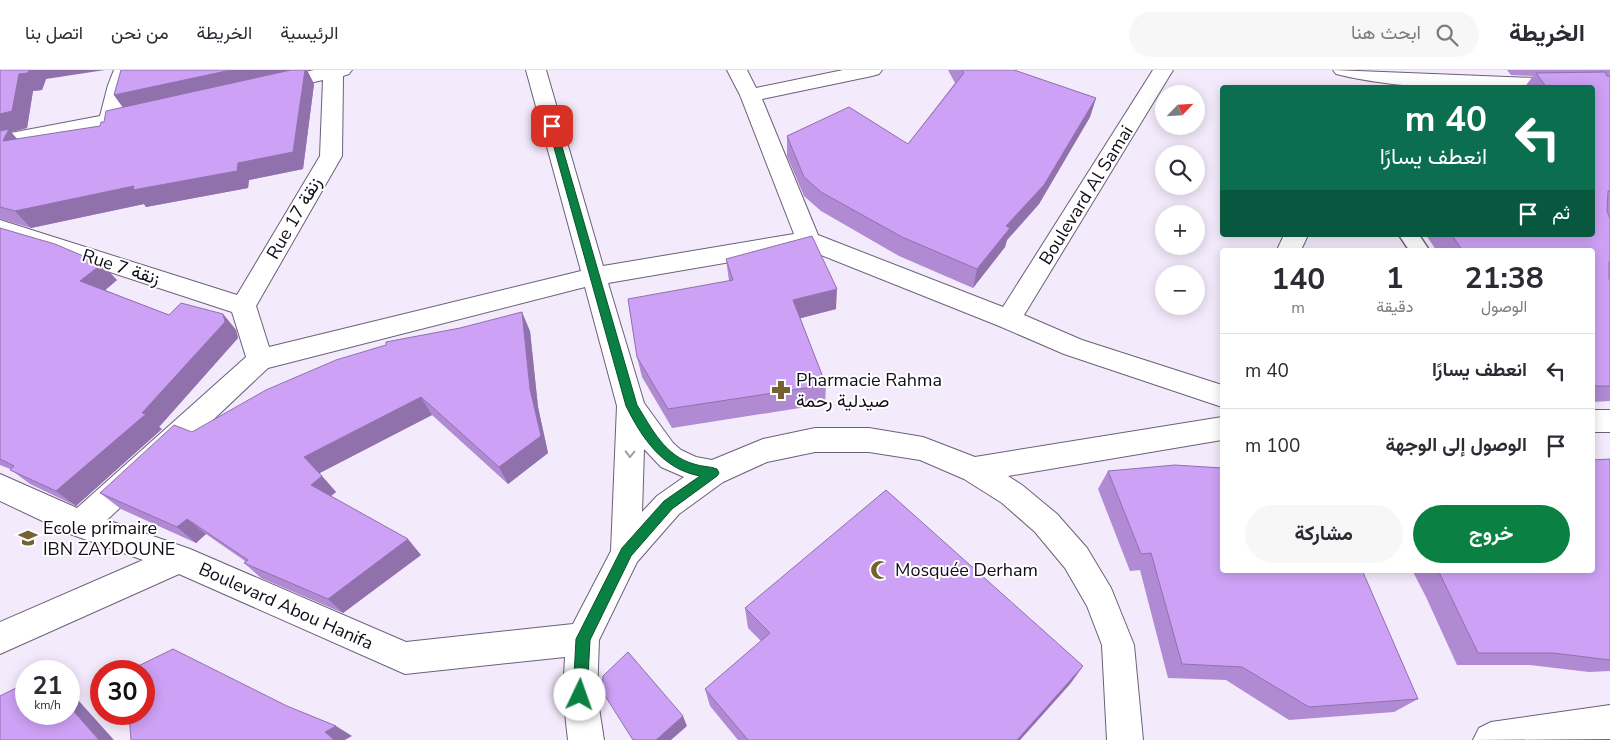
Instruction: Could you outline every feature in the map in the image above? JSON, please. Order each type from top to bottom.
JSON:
[{"type":"street","points":[[109,122],[118,85],[124,70]]},
{"type":"street","points":[[536,70],[631,406],[654,442],[669,459],[694,470],[713,473]]},
{"type":"street","points":[[737,70],[750,95],[808,240]]},
{"type":"street","points":[[750,95],[872,70]]},
{"type":"street","name":"Boulevard Al Samai","points":[[1008,319],[1163,70]]},
{"type":"street","points":[[1343,70],[1366,82],[1484,80],[1574,85]]},
{"type":"street","points":[[255,89],[336,71]]},
{"type":"street","name":"Rue 17 زنقة","points":[[243,306],[331,156],[336,71]]},
{"type":"street","points":[[1595,86],[1610,87]]},
{"type":"street","points":[[0,142],[158,111]]},
{"type":"street","name":"Rue 7 زنقة","points":[[0,228],[243,306]]},
{"type":"street","points":[[81,524],[260,360],[595,276],[808,240],[1008,319],[1072,347],[1220,395]]},
{"type":"street","points":[[243,306],[260,360]]},
{"type":"street","points":[[626,552],[631,406]]},
{"type":"street","points":[[1595,421],[1610,421]]},
{"type":"street","points":[[974,470],[1105,446],[1220,428]]},
{"type":"street","points":[[586,740],[580,695],[583,639],[626,552],[668,505],[713,473],[762,451],[815,440],[869,440],[923,449],[974,470],[1012,494],[1046,523],[1076,558],[1100,599],[1118,644],[1125,740]]},
{"type":"street","name":"Boulevard Abou Hanifa","points":[[0,487],[81,524],[179,559],[405,658],[583,639]]},
{"type":"street","points":[[0,638],[179,559]]},
{"type":"street","points":[[1491,740],[1610,722]]},
{"type":"lane","points":[[1410,237],[1417,248]]},
{"type":"building","points":[[0,70],[29,70],[28,73],[19,74],[12,111],[0,114]]},
{"type":"building","points":[[121,70],[231,70],[114,95]]},
{"type":"building","points":[[291,70],[305,70],[293,152],[238,163],[237,171],[133,190],[134,186],[15,211],[0,207],[0,131],[9,129],[3,141],[100,126],[101,122],[104,122],[106,111]]},
{"type":"building","points":[[962,70],[1014,70],[1096,98],[1044,185],[1006,226],[1010,228],[977,269],[902,237],[821,192],[804,177],[787,136],[849,107],[908,144],[964,73]]},
{"type":"building","points":[[1605,72],[1607,76],[1610,76],[1610,191],[1608,191],[1607,211],[1610,219],[1610,386],[1595,386],[1595,248],[1461,248],[1453,237],[1595,237],[1595,85],[1545,85],[1536,73]]},
{"type":"building","points":[[0,228],[55,244],[102,264],[80,281],[169,315],[181,303],[223,314],[225,322],[142,413],[146,414],[56,491],[10,470],[14,466],[0,459]]},
{"type":"building","points":[[812,236],[837,289],[793,300],[826,385],[668,409],[637,357],[628,299],[733,280],[726,259]]},
{"type":"building","points":[[522,312],[530,389],[541,436],[499,467],[421,397],[304,457],[322,476],[311,485],[408,539],[328,599],[244,563],[248,560],[187,519],[177,527],[100,493],[174,425],[192,432],[266,390],[336,360],[386,345],[386,342],[460,328]]},
{"type":"building","points":[[1610,459],[1610,660],[1553,653],[1478,653],[1439,573],[1595,573],[1595,460]]},
{"type":"building","points":[[1175,465],[1220,468],[1220,573],[1363,573],[1418,699],[1309,707],[1242,667],[1182,664],[1151,553],[1141,554],[1108,471]]},
{"type":"building","name":"Mosquée Derham","points":[[886,490],[1083,666],[1017,740],[748,740],[705,689],[770,633],[745,608]]},
{"type":"building","points":[[173,649],[287,706],[336,726],[325,732],[334,740],[131,740],[130,725],[155,725],[155,660],[150,660]]},
{"type":"building","points":[[628,652],[683,716],[656,740],[633,740],[602,691],[603,676]]},
{"type":"building","points":[[15,688],[15,725],[80,725],[80,718],[99,740],[0,740],[0,696]]},
{"type":"place","name":"Pharmacie Rahma صيدلية رحمة","points":[[781,390]]},
{"type":"place","name":"Ecole primaire IBN ZAYDOUNE","points":[[28,538]]},
{"type":"place","name":"Mosquée Derham","points":[[880,570]]},
{"type":"route","points":[[552,126],[631,406],[654,442],[669,459],[681,466],[713,473],[668,505],[626,552],[583,639],[580,695]]}]
